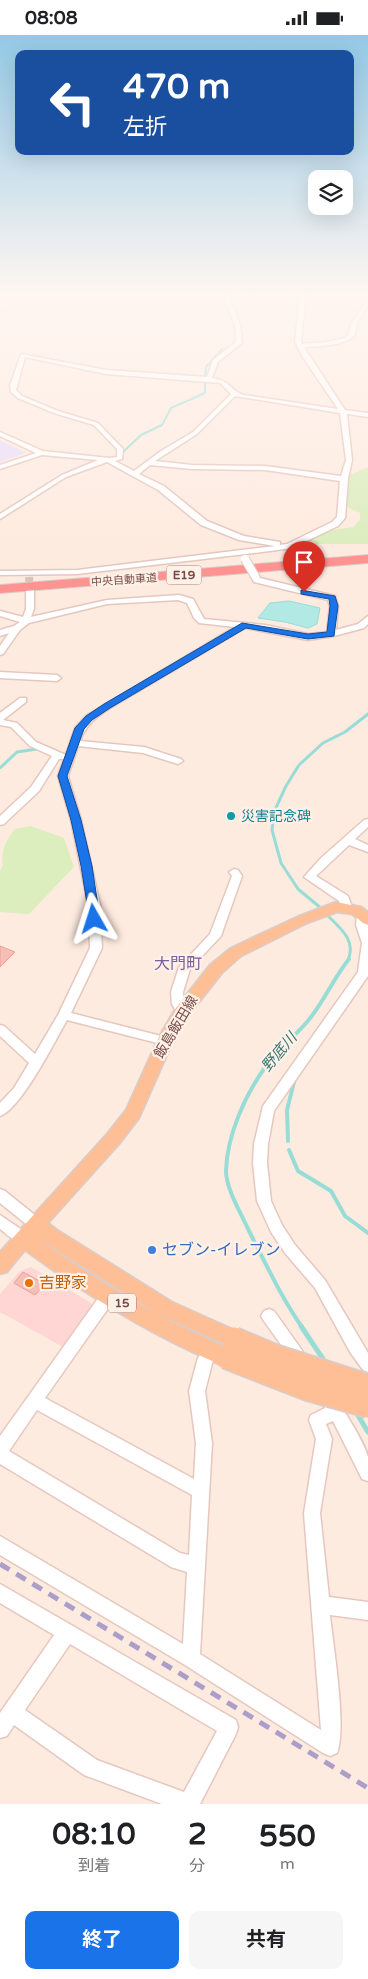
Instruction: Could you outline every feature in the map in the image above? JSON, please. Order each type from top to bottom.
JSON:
[{"type":"highway","name":"中央自動車道","points":[[0,583],[89,578],[368,554]]},
{"type":"highway","name":"中央自動車道","points":[[0,589],[368,559]]},
{"type":"main road","name":"飯島飯田線","points":[[0,1266],[29,1231],[113,1139],[133,1113],[165,1041],[182,1012],[205,980],[236,952],[315,914],[341,907]]},
{"type":"main road","points":[[341,907],[366,917]]},
{"type":"main road","name":"15","points":[[29,1231],[109,1295],[158,1325],[223,1349],[308,1389],[368,1406]]},
{"type":"main road","name":"15","points":[[29,1231],[50,1236],[165,1308],[223,1349],[274,1355],[368,1386]]},
{"type":"street","points":[[0,517],[64,475],[102,461],[120,458],[120,449],[96,424],[56,412],[27,400],[13,391],[16,378]]},
{"type":"street","points":[[188,378],[222,381],[234,394],[368,415]]},
{"type":"street","points":[[0,573],[27,575],[77,572],[243,555],[289,546],[336,524],[341,518],[344,479],[349,460],[343,411],[321,378]]},
{"type":"street","points":[[134,474],[178,442],[195,433],[234,394]]},
{"type":"street","points":[[0,434],[42,453],[111,461],[161,488],[204,523],[242,538],[289,546]]},
{"type":"street","points":[[0,467],[42,453]]},
{"type":"street","points":[[149,463],[192,467],[265,468],[344,479]]},
{"type":"street","points":[[243,555],[257,580],[332,598],[334,606],[331,634]]},
{"type":"street","points":[[26,621],[30,609],[30,590]]},
{"type":"street","points":[[0,652],[17,628],[26,621],[106,602],[179,597],[190,601],[198,618],[202,621],[245,625],[308,637],[331,634],[361,626],[368,619]]},
{"type":"street","points":[[0,613],[26,621]]},
{"type":"street","points":[[0,1111],[18,1091],[64,1015],[96,948],[94,904],[88,872],[76,820],[62,776],[80,728],[96,713],[245,625]]},
{"type":"street","points":[[0,633],[17,628]]},
{"type":"street","points":[[0,675],[57,678]]},
{"type":"street","points":[[0,718],[23,700]]},
{"type":"street","points":[[0,722],[14,725],[34,744],[68,759]]},
{"type":"street","points":[[74,743],[144,750],[178,761]]},
{"type":"street","points":[[0,822],[35,789],[57,755]]},
{"type":"street","points":[[341,907],[344,899],[310,877],[368,822]]},
{"type":"street","points":[[347,840],[368,849]]},
{"type":"street","points":[[182,1012],[178,1004],[177,992],[185,967],[215,936],[237,876],[234,872]]},
{"type":"street","points":[[366,917],[362,925],[368,943],[368,957],[364,973],[268,1110],[261,1144],[260,1163],[264,1201],[276,1228],[290,1249],[320,1284],[355,1347],[368,1365]]},
{"type":"street","points":[[64,1015],[165,1041]]},
{"type":"street","points":[[0,1029],[36,1062]]},
{"type":"street","points":[[0,1195],[29,1231]]},
{"type":"street","points":[[0,1221],[29,1231]]},
{"type":"street","points":[[0,1450],[109,1295]]},
{"type":"street","points":[[269,1316],[336,1411],[368,1473]]},
{"type":"street","points":[[191,1659],[204,1443],[197,1391],[206,1358],[223,1349]]},
{"type":"street","points":[[35,1401],[202,1491]]},
{"type":"street","points":[[0,1545],[191,1659],[330,1746],[331,1722],[312,1513],[324,1439],[317,1420],[336,1411]]},
{"type":"street","points":[[0,1455],[177,1561],[196,1566]]},
{"type":"street","points":[[0,1593],[229,1727],[189,1804],[92,1768],[12,1712]]},
{"type":"street","points":[[319,1605],[368,1611]]},
{"type":"street","points":[[0,1729],[67,1632]]},
{"type":"shaded area","points":[[0,440],[26,453],[0,462]]},
{"type":"shaded area","points":[[31,1267],[94,1305],[63,1347],[0,1312],[0,1294],[20,1271]]},
{"type":"green space","points":[[368,467],[368,544],[298,544],[319,532],[353,527],[360,520],[360,513],[345,506],[349,475]]},
{"type":"green space","points":[[31,826],[64,838],[74,867],[29,914],[0,912],[0,870],[3,866],[4,846],[15,829]]},
{"type":"water","points":[[289,601],[320,608],[317,624],[308,628],[258,618],[270,603]]},
{"type":"building","points":[[0,946],[15,952],[0,967]]},
{"type":"building","name":"吉野家","points":[[23,1272],[45,1284],[35,1295],[14,1283]]},
{"type":"waterway","points":[[123,452],[141,435],[162,425],[171,408],[205,393],[205,381]]},
{"type":"waterway","name":"野底川","points":[[322,909],[298,889],[281,863],[272,830],[274,812],[286,786],[299,765],[323,743],[345,732],[368,714]]},
{"type":"waterway","points":[[0,768],[17,752],[37,749]]},
{"type":"waterway","name":"野底川","points":[[326,914],[341,929],[348,940],[350,946],[348,960]]},
{"type":"waterway","name":"野底川","points":[[302,1327],[274,1280],[235,1202],[227,1178],[227,1157],[238,1116],[258,1077],[276,1054],[313,1014],[349,959]]},
{"type":"waterway","points":[[288,1141],[287,1110],[294,1082]]},
{"type":"waterway","points":[[289,1150],[298,1171],[331,1191],[345,1216],[368,1233]]},
{"type":"waterway","name":"野底川","points":[[301,1326],[325,1362]]},
{"type":"waterway","name":"野底川","points":[[356,1412],[368,1432]]},
{"type":"tunnel","points":[[29,577],[30,590]]},
{"type":"railway","points":[[0,1564],[368,1788]]},
{"type":"place","name":"災害記念碑","points":[[231,816]]},
{"type":"place","name":"セブン-イレブン","points":[[152,1250]]},
{"type":"place","name":"吉野家","points":[[29,1283]]},
{"type":"district","name":"大門町","points":[[178,964]]},
{"type":"route","points":[[94,919],[94,904],[87,866],[76,820],[62,776],[80,728],[89,718],[107,706],[245,625],[265,627],[308,637],[331,634],[334,606],[332,598],[304,592]]}]
